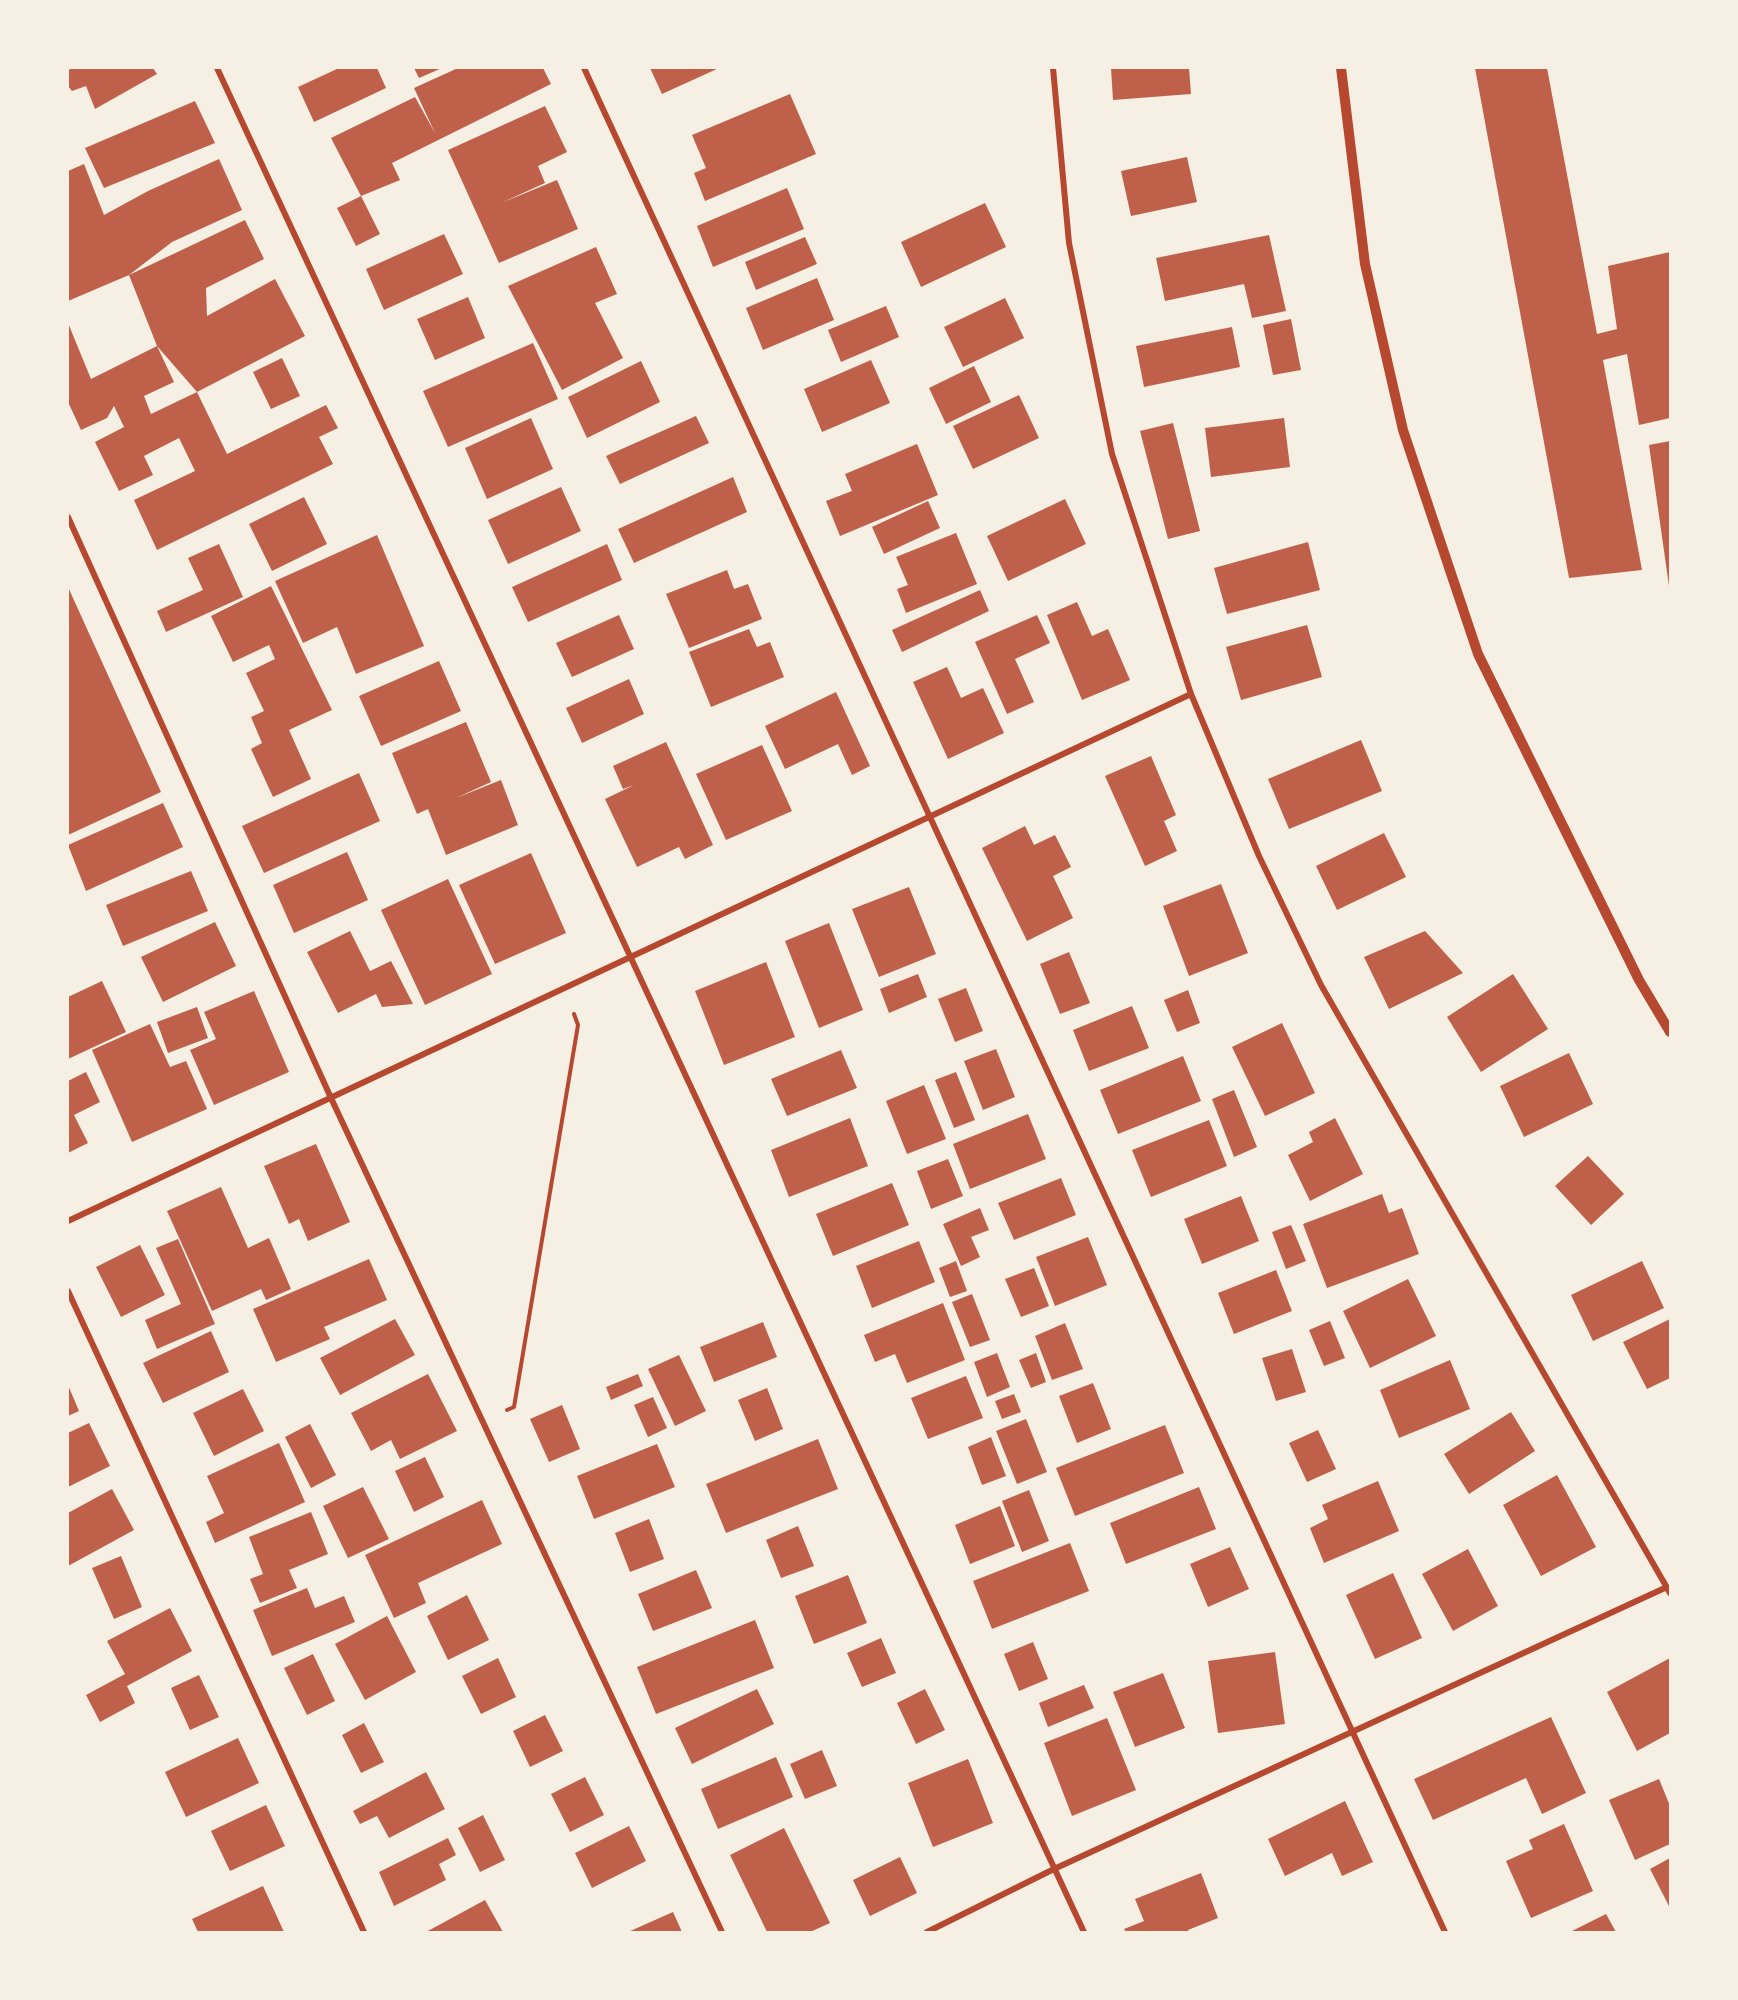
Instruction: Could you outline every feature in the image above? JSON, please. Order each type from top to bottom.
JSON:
[{"type":"street","points":[[217,68],[1084,1932]]},
{"type":"street","points":[[584,68],[1445,1932]]},
{"type":"street","points":[[927,1932],[1054,1869],[1351,1732],[1669,1590],[1321,985],[1259,856],[1191,694],[1112,454],[1069,243],[1053,68]]},
{"type":"street","points":[[1341,68],[1365,264],[1401,419],[1478,654],[1639,980],[1671,1032]]},
{"type":"street","points":[[68,517],[331,1098],[722,1932]]},
{"type":"street","points":[[68,1221],[1191,694]]},
{"type":"street","points":[[68,1291],[364,1932]]},
{"type":"path","points":[[514,1407],[578,1025]]},
{"type":"building","points":[[73,68],[153,68],[157,74],[95,109],[86,86],[72,91],[68,86],[68,70]]},
{"type":"building","points":[[339,68],[377,68],[386,88],[314,122],[298,87]]},
{"type":"building","points":[[414,68],[442,68],[419,78]]},
{"type":"building","points":[[458,68],[543,68],[551,84],[392,163],[400,180],[361,196],[331,138],[415,97],[435,133],[414,88]]},
{"type":"building","points":[[650,68],[719,68],[662,94]]},
{"type":"building","points":[[1111,68],[1189,68],[1191,94],[1113,100]]},
{"type":"building","points":[[1475,68],[1547,68],[1597,334],[1617,329],[1608,266],[1670,252],[1670,418],[1639,425],[1627,354],[1603,360],[1642,570],[1569,578]]},
{"type":"building","points":[[790,94],[816,154],[705,201],[694,173],[706,168],[692,135]]},
{"type":"building","points":[[195,101],[215,143],[104,188],[85,148]]},
{"type":"building","points":[[545,106],[567,152],[538,166],[545,183],[501,203],[557,180],[578,229],[499,263],[448,150]]},
{"type":"building","points":[[1187,157],[1197,202],[1131,216],[1121,171]]},
{"type":"building","points":[[219,159],[242,210],[172,242],[129,275],[68,301],[68,171],[84,164],[104,215],[148,191]]},
{"type":"building","points":[[787,188],[804,229],[713,267],[697,226]]},
{"type":"building","points":[[361,196],[380,234],[356,246],[337,208]]},
{"type":"building","points":[[985,203],[1006,247],[921,287],[901,242]]},
{"type":"building","points":[[245,220],[264,259],[206,288],[207,316],[275,279],[305,336],[197,392],[157,346],[129,275]]},
{"type":"building","points":[[444,234],[463,274],[384,310],[366,269]]},
{"type":"building","points":[[1269,235],[1286,311],[1252,318],[1244,284],[1165,301],[1156,258]]},
{"type":"building","points":[[805,237],[817,264],[756,290],[745,262]]},
{"type":"building","points":[[596,247],[617,294],[595,303],[623,358],[562,390],[508,286]]},
{"type":"building","points":[[817,278],[834,320],[763,350],[746,308]]},
{"type":"building","points":[[468,297],[485,338],[435,360],[417,319]]},
{"type":"building","points":[[1005,298],[1024,338],[963,367],[944,327]]},
{"type":"building","points":[[886,306],[899,337],[841,362],[828,330]]},
{"type":"building","points":[[1291,319],[1301,370],[1273,375],[1263,325]]},
{"type":"building","points":[[68,323],[91,379],[157,346],[174,382],[144,396],[151,414],[197,392],[227,454],[326,405],[338,428],[319,437],[333,464],[157,550],[134,500],[195,471],[179,438],[144,456],[153,475],[119,491],[95,442],[124,427],[114,406],[107,418],[81,430],[68,402]]},
{"type":"building","points":[[1232,327],[1240,367],[1144,387],[1136,346]]},
{"type":"building","points":[[533,343],[558,399],[448,447],[423,391]]},
{"type":"building","points":[[282,358],[300,396],[271,409],[253,372]]},
{"type":"building","points":[[871,360],[890,403],[822,432],[804,389]]},
{"type":"building","points":[[641,361],[660,402],[587,438],[568,397]]},
{"type":"building","points":[[974,366],[991,402],[946,424],[929,388]]},
{"type":"building","points":[[1019,395],[1039,438],[973,469],[953,426]]},
{"type":"building","points":[[696,416],[709,443],[620,484],[606,456]]},
{"type":"building","points":[[531,418],[553,469],[487,499],[465,448]]},
{"type":"building","points":[[1284,418],[1290,467],[1211,477],[1205,428]]},
{"type":"building","points":[[1173,423],[1200,531],[1168,539],[1140,431]]},
{"type":"building","points":[[1670,441],[1670,586],[1669,586],[1649,445]]},
{"type":"building","points":[[917,444],[938,495],[840,536],[826,501],[852,491],[845,474]]},
{"type":"building","points":[[733,477],[747,512],[634,563],[618,529]]},
{"type":"building","points":[[561,487],[581,531],[508,564],[488,520]]},
{"type":"building","points":[[304,497],[327,544],[272,571],[249,524]]},
{"type":"building","points":[[1065,499],[1086,544],[1008,581],[987,536]]},
{"type":"building","points":[[928,501],[940,528],[884,554],[872,527]]},
{"type":"building","points":[[956,533],[977,584],[906,613],[897,589],[908,585],[896,557]]},
{"type":"building","points":[[377,535],[424,646],[356,674],[337,627],[303,643],[275,581]]},
{"type":"building","points":[[1308,542],[1320,590],[1227,614],[1214,568]]},
{"type":"building","points":[[219,544],[243,597],[166,632],[157,611],[203,590],[188,558]]},
{"type":"building","points":[[607,544],[622,580],[528,622],[512,587]]},
{"type":"building","points":[[727,570],[734,589],[748,584],[762,619],[689,648],[666,594]]},
{"type":"building","points":[[271,586],[332,710],[289,730],[311,779],[273,797],[251,749],[262,743],[251,717],[264,711],[246,673],[275,659],[269,645],[233,662],[211,616]]},
{"type":"building","points":[[68,587],[161,792],[68,835]]},
{"type":"building","points":[[980,590],[989,611],[902,652],[892,630]]},
{"type":"building","points":[[1077,602],[1092,636],[1108,629],[1130,680],[1082,700],[1047,615]]},
{"type":"building","points":[[619,615],[634,649],[572,677],[556,643]]},
{"type":"building","points":[[1037,615],[1050,643],[1015,659],[1034,702],[1007,714],[975,642]]},
{"type":"building","points":[[1307,625],[1322,677],[1241,700],[1226,647]]},
{"type":"building","points":[[749,629],[757,647],[770,642],[784,677],[711,707],[689,652]]},
{"type":"building","points":[[439,661],[461,711],[381,746],[359,696]]},
{"type":"building","points":[[947,667],[961,698],[983,688],[1004,733],[948,759],[913,682]]},
{"type":"building","points":[[629,679],[644,714],[582,743],[566,708]]},
{"type":"building","points":[[836,692],[870,766],[852,775],[838,744],[785,769],[765,726]]},
{"type":"building","points":[[466,722],[491,782],[456,798],[501,780],[518,825],[446,855],[428,809],[417,814],[392,753]]},
{"type":"building","points":[[1361,740],[1382,791],[1289,829],[1268,779]]},
{"type":"building","points":[[666,742],[713,845],[685,859],[679,847],[637,867],[605,799],[634,785],[623,789],[613,766]]},
{"type":"building","points":[[762,745],[792,811],[726,840],[696,774]]},
{"type":"building","points":[[1151,756],[1176,815],[1164,821],[1177,851],[1145,866],[1105,776]]},
{"type":"building","points":[[359,773],[380,821],[264,873],[242,826]]},
{"type":"building","points":[[163,803],[183,847],[86,891],[68,845]]},
{"type":"building","points":[[1025,826],[1034,845],[1055,835],[1071,867],[1053,876],[1073,918],[1027,941],[982,848]]},
{"type":"building","points":[[1384,833],[1406,877],[1337,910],[1316,866]]},
{"type":"building","points":[[347,852],[368,900],[294,933],[273,885]]},
{"type":"building","points":[[531,853],[566,933],[495,964],[459,885]]},
{"type":"building","points":[[191,871],[208,911],[123,946],[106,905]]},
{"type":"building","points":[[448,879],[492,974],[425,1005],[381,910]]},
{"type":"building","points":[[1221,884],[1248,953],[1189,976],[1163,906]]},
{"type":"building","points":[[909,887],[936,954],[879,977],[852,909]]},
{"type":"building","points":[[215,922],[236,966],[163,1002],[141,957]]},
{"type":"building","points":[[829,923],[863,1010],[819,1028],[785,941]]},
{"type":"building","points":[[350,931],[370,971],[391,961],[413,1004],[382,1007],[376,994],[338,1013],[307,952]]},
{"type":"building","points":[[1425,931],[1463,973],[1389,1009],[1364,957]]},
{"type":"building","points":[[1069,952],[1090,1003],[1060,1014],[1040,964]]},
{"type":"building","points":[[766,962],[795,1037],[724,1065],[695,991]]},
{"type":"building","points":[[918,974],[927,997],[889,1013],[880,989]]},
{"type":"building","points":[[1513,974],[1548,1029],[1481,1072],[1447,1017]]},
{"type":"building","points":[[102,981],[126,1032],[68,1059],[68,997]]},
{"type":"building","points":[[966,988],[983,1031],[955,1042],[938,999]]},
{"type":"building","points":[[1188,990],[1200,1023],[1177,1032],[1164,1000]]},
{"type":"building","points":[[254,991],[289,1072],[214,1105],[190,1050],[216,1039],[204,1012]]},
{"type":"building","points":[[1132,1006],[1149,1048],[1089,1071],[1073,1030]]},
{"type":"building","points":[[197,1007],[208,1038],[168,1053],[157,1022]]},
{"type":"building","points":[[1282,1023],[1315,1093],[1265,1116],[1232,1047]]},
{"type":"building","points":[[150,1024],[170,1067],[186,1061],[207,1109],[132,1142],[92,1050]]},
{"type":"building","points":[[996,1049],[1015,1097],[983,1110],[964,1061]]},
{"type":"building","points":[[841,1050],[857,1088],[787,1116],[771,1079]]},
{"type":"building","points":[[1569,1053],[1593,1104],[1524,1137],[1500,1086]]},
{"type":"building","points":[[1183,1056],[1201,1101],[1118,1134],[1100,1090]]},
{"type":"building","points":[[86,1072],[100,1102],[74,1115],[88,1143],[68,1153],[68,1081]]},
{"type":"building","points":[[956,1072],[975,1120],[954,1128],[935,1080]]},
{"type":"building","points":[[924,1085],[946,1139],[907,1154],[886,1101]]},
{"type":"building","points":[[1234,1090],[1257,1147],[1234,1157],[1212,1099]]},
{"type":"building","points":[[1028,1114],[1046,1159],[970,1189],[953,1144]]},
{"type":"building","points":[[850,1118],[868,1166],[789,1197],[771,1150]]},
{"type":"building","points":[[1335,1118],[1363,1174],[1310,1201],[1288,1155],[1313,1142],[1309,1132]]},
{"type":"building","points":[[1209,1120],[1227,1166],[1151,1197],[1132,1150]]},
{"type":"building","points":[[316,1144],[350,1222],[308,1241],[299,1219],[289,1224],[264,1166]]},
{"type":"building","points":[[1588,1156],[1624,1194],[1591,1225],[1555,1186]]},
{"type":"building","points":[[948,1159],[963,1196],[931,1209],[917,1171]]},
{"type":"building","points":[[1061,1178],[1076,1215],[1014,1240],[998,1203]]},
{"type":"building","points":[[892,1183],[909,1225],[833,1256],[816,1214]]},
{"type":"building","points":[[221,1187],[248,1248],[269,1238],[291,1289],[266,1300],[261,1289],[212,1311],[167,1211]]},
{"type":"building","points":[[1382,1194],[1389,1213],[1402,1208],[1419,1254],[1327,1288],[1303,1224]]},
{"type":"building","points":[[1241,1196],[1259,1241],[1202,1264],[1184,1219]]},
{"type":"building","points":[[980,1208],[989,1230],[971,1237],[980,1257],[961,1266],[943,1224]]},
{"type":"building","points":[[1291,1225],[1306,1261],[1286,1269],[1272,1232]]},
{"type":"building","points":[[1088,1237],[1107,1285],[1055,1306],[1036,1257]]},
{"type":"building","points":[[178,1239],[215,1324],[157,1349],[145,1320],[181,1304],[156,1248]]},
{"type":"building","points":[[919,1241],[935,1282],[872,1308],[856,1266]]},
{"type":"building","points":[[140,1245],[165,1295],[121,1317],[96,1267]]},
{"type":"building","points":[[369,1259],[387,1300],[324,1327],[330,1339],[276,1362],[253,1309]]},
{"type":"building","points":[[956,1261],[967,1291],[950,1297],[939,1268]]},
{"type":"building","points":[[1642,1261],[1664,1308],[1593,1341],[1571,1295]]},
{"type":"building","points":[[1034,1268],[1049,1306],[1021,1317],[1005,1279]]},
{"type":"building","points":[[1276,1270],[1292,1311],[1234,1334],[1218,1293]]},
{"type":"building","points":[[1408,1279],[1436,1336],[1370,1368],[1343,1311]]},
{"type":"building","points":[[972,1294],[990,1340],[970,1347],[952,1302]]},
{"type":"building","points":[[943,1303],[965,1360],[907,1383],[895,1354],[875,1362],[864,1335]]},
{"type":"building","points":[[395,1319],[415,1355],[340,1395],[320,1358]]},
{"type":"building","points":[[1670,1319],[1670,1378],[1647,1389],[1623,1342]]},
{"type":"building","points":[[1330,1321],[1345,1358],[1324,1366],[1309,1330]]},
{"type":"building","points":[[763,1322],[777,1357],[714,1382],[700,1347]]},
{"type":"building","points":[[1065,1323],[1083,1369],[1052,1380],[1035,1336]]},
{"type":"building","points":[[211,1331],[229,1372],[163,1403],[143,1363]]},
{"type":"building","points":[[1292,1349],[1306,1392],[1276,1401],[1262,1358]]},
{"type":"building","points":[[997,1353],[1010,1387],[987,1397],[974,1362]]},
{"type":"building","points":[[1036,1353],[1046,1382],[1031,1388],[1019,1360]]},
{"type":"building","points":[[679,1355],[706,1411],[675,1426],[648,1369]]},
{"type":"building","points":[[1450,1360],[1470,1409],[1399,1438],[1380,1390]]},
{"type":"building","points":[[428,1374],[457,1431],[400,1459],[391,1440],[371,1451],[351,1413]]},
{"type":"building","points":[[638,1374],[643,1386],[611,1400],[606,1387]]},
{"type":"building","points":[[966,1376],[983,1418],[928,1439],[911,1398]]},
{"type":"building","points":[[1093,1383],[1111,1429],[1077,1443],[1059,1396]]},
{"type":"building","points":[[68,1385],[79,1411],[68,1416]]},
{"type":"building","points":[[767,1388],[783,1429],[755,1441],[738,1400]]},
{"type":"building","points":[[243,1389],[264,1431],[214,1456],[193,1413]]},
{"type":"building","points":[[1014,1394],[1021,1412],[1002,1419],[995,1401]]},
{"type":"building","points":[[653,1397],[667,1428],[648,1437],[634,1405]]},
{"type":"building","points":[[562,1405],[580,1449],[549,1462],[530,1419]]},
{"type":"building","points":[[1511,1412],[1535,1451],[1469,1494],[1444,1454]]},
{"type":"building","points":[[1026,1419],[1047,1472],[1017,1484],[996,1431]]},
{"type":"building","points":[[89,1423],[110,1466],[68,1487],[68,1433]]},
{"type":"building","points":[[310,1424],[336,1475],[311,1488],[285,1437]]},
{"type":"building","points":[[1165,1425],[1184,1473],[1075,1516],[1056,1468]]},
{"type":"building","points":[[1318,1430],[1336,1469],[1307,1482],[1289,1443]]},
{"type":"building","points":[[991,1437],[1006,1476],[982,1485],[968,1447]]},
{"type":"building","points":[[818,1439],[838,1489],[726,1533],[706,1484]]},
{"type":"building","points":[[279,1443],[305,1502],[215,1543],[206,1522],[224,1513],[207,1476]]},
{"type":"building","points":[[657,1444],[675,1487],[594,1519],[577,1476]]},
{"type":"building","points":[[425,1457],[444,1497],[414,1512],[395,1471]]},
{"type":"building","points":[[1557,1475],[1596,1547],[1541,1576],[1503,1505]]},
{"type":"building","points":[[1378,1481],[1399,1531],[1324,1563],[1310,1528],[1328,1519],[1322,1505]]},
{"type":"building","points":[[363,1487],[389,1539],[348,1558],[323,1506]]},
{"type":"building","points":[[1199,1487],[1216,1529],[1126,1564],[1110,1523]]},
{"type":"building","points":[[112,1489],[134,1530],[68,1566],[68,1513]]},
{"type":"building","points":[[1029,1490],[1049,1541],[1022,1552],[1002,1501]]},
{"type":"building","points":[[482,1500],[502,1544],[418,1583],[426,1603],[394,1618],[365,1555]]},
{"type":"building","points":[[1000,1506],[1015,1546],[970,1564],[955,1525]]},
{"type":"building","points":[[311,1512],[328,1554],[289,1570],[297,1588],[260,1603],[250,1579],[263,1574],[249,1537]]},
{"type":"building","points":[[649,1519],[664,1559],[630,1572],[615,1533]]},
{"type":"building","points":[[798,1526],[814,1566],[781,1578],[766,1540]]},
{"type":"building","points":[[1070,1543],[1089,1591],[992,1629],[973,1581]]},
{"type":"building","points":[[1230,1547],[1249,1589],[1208,1607],[1190,1564]]},
{"type":"building","points":[[1468,1549],[1498,1606],[1453,1631],[1422,1574]]},
{"type":"building","points":[[121,1556],[142,1607],[114,1619],[92,1568]]},
{"type":"building","points":[[696,1570],[712,1608],[653,1631],[638,1594]]},
{"type":"building","points":[[1393,1573],[1422,1638],[1375,1659],[1346,1595]]},
{"type":"building","points":[[848,1575],[867,1623],[814,1644],[795,1596]]},
{"type":"building","points":[[307,1588],[315,1608],[344,1596],[355,1622],[272,1656],[253,1610]]},
{"type":"building","points":[[467,1595],[489,1640],[448,1660],[427,1616]]},
{"type":"building","points":[[170,1608],[192,1651],[127,1686],[135,1703],[100,1722],[86,1695],[125,1674],[107,1641]]},
{"type":"building","points":[[387,1616],[416,1672],[365,1700],[335,1644]]},
{"type":"building","points":[[755,1620],[774,1668],[656,1714],[637,1667]]},
{"type":"building","points":[[881,1638],[896,1673],[862,1687],[847,1653]]},
{"type":"building","points":[[1033,1642],[1048,1679],[1019,1691],[1004,1654]]},
{"type":"building","points":[[1275,1652],[1285,1724],[1218,1733],[1208,1661]]},
{"type":"building","points":[[313,1654],[335,1701],[307,1715],[284,1668]]},
{"type":"building","points":[[498,1658],[516,1697],[481,1714],[462,1676]]},
{"type":"building","points":[[1670,1658],[1670,1733],[1637,1751],[1607,1692]]},
{"type":"building","points":[[1163,1673],[1185,1728],[1135,1747],[1113,1692]]},
{"type":"building","points":[[199,1675],[219,1717],[190,1730],[171,1688]]},
{"type":"building","points":[[1084,1685],[1094,1708],[1048,1727],[1039,1703]]},
{"type":"building","points":[[757,1689],[774,1724],[692,1764],[675,1728]]},
{"type":"building","points":[[925,1689],[945,1730],[916,1744],[897,1703]]},
{"type":"building","points":[[545,1715],[563,1751],[530,1767],[513,1731]]},
{"type":"building","points":[[1551,1717],[1586,1793],[1542,1814],[1526,1778],[1433,1820],[1414,1779]]},
{"type":"building","points":[[1107,1718],[1136,1790],[1072,1816],[1044,1743]]},
{"type":"building","points":[[364,1723],[384,1762],[361,1773],[342,1735]]},
{"type":"building","points":[[238,1738],[259,1783],[186,1817],[165,1772]]},
{"type":"building","points":[[822,1750],[837,1786],[805,1799],[790,1764]]},
{"type":"building","points":[[776,1757],[793,1797],[718,1829],[701,1789]]},
{"type":"building","points":[[968,1759],[993,1823],[933,1847],[908,1783]]},
{"type":"building","points":[[426,1772],[445,1809],[389,1838],[377,1816],[360,1824],[353,1811]]},
{"type":"building","points":[[585,1777],[604,1815],[570,1832],[551,1794]]},
{"type":"building","points":[[1659,1779],[1670,1806],[1670,1844],[1635,1860],[1609,1800]]},
{"type":"building","points":[[1345,1801],[1373,1862],[1342,1876],[1332,1853],[1285,1876],[1268,1839]]},
{"type":"building","points":[[266,1805],[285,1846],[230,1871],[211,1831]]},
{"type":"building","points":[[483,1815],[505,1860],[480,1872],[458,1828]]},
{"type":"building","points":[[1564,1824],[1593,1891],[1531,1918],[1506,1861],[1533,1849],[1529,1840]]},
{"type":"building","points":[[629,1826],[646,1861],[592,1888],[575,1853]]},
{"type":"building","points":[[784,1828],[830,1923],[810,1932],[767,1932],[730,1855]]},
{"type":"building","points":[[448,1838],[456,1855],[439,1864],[446,1880],[394,1906],[379,1872]]},
{"type":"building","points":[[900,1857],[917,1893],[870,1916],[853,1880]]},
{"type":"building","points":[[1670,1858],[1670,1908],[1650,1869]]},
{"type":"building","points":[[1201,1873],[1218,1918],[1188,1930],[1189,1932],[1126,1932],[1124,1929],[1144,1921],[1135,1899]]},
{"type":"building","points":[[263,1886],[284,1932],[198,1932],[192,1919]]},
{"type":"building","points":[[485,1900],[503,1932],[426,1932]]},
{"type":"building","points":[[673,1912],[682,1932],[628,1932]]},
{"type":"building","points":[[1606,1914],[1616,1932],[1570,1932]]}]
